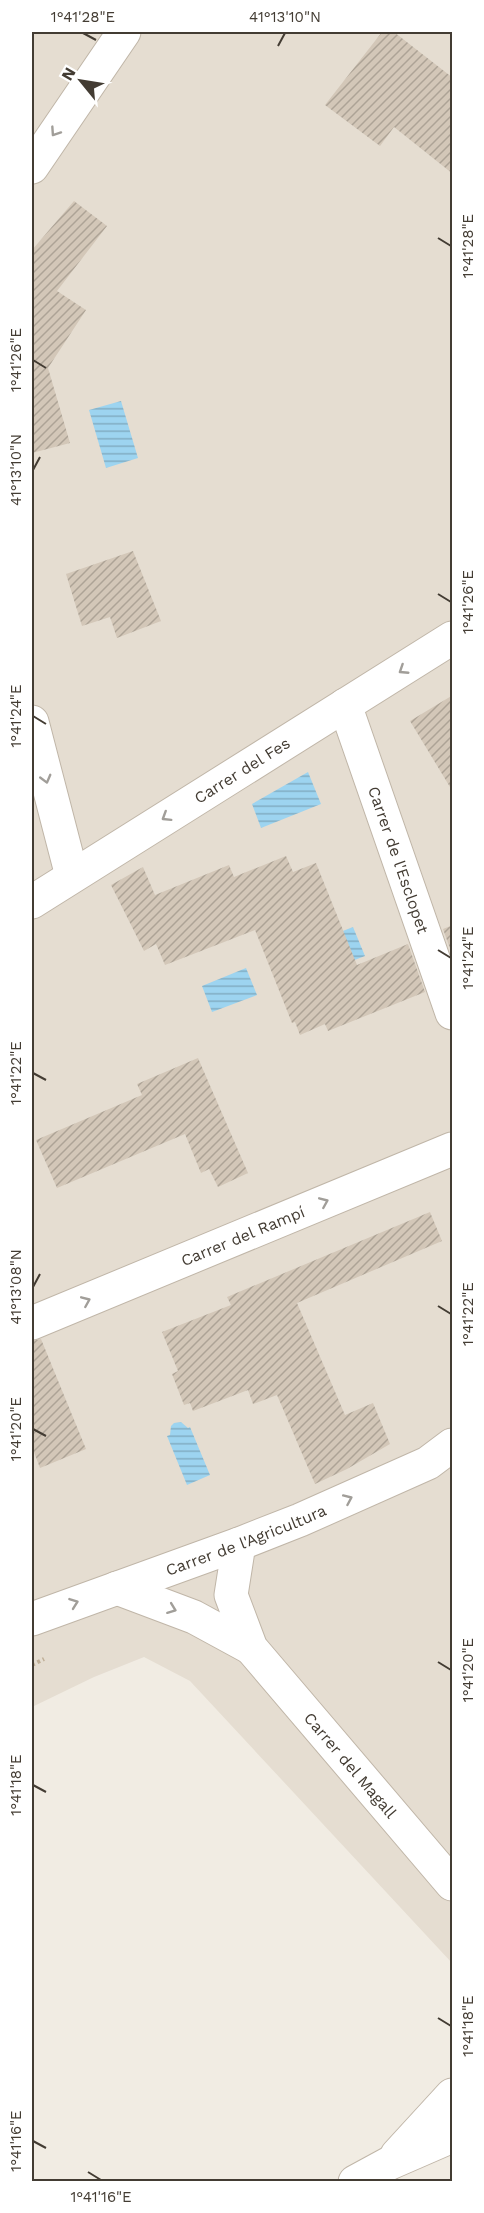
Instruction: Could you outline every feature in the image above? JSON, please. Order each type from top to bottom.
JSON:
[{"type":"street","points":[[32,167],[124,32]]},
{"type":"street","name":"Carrer del Fes","points":[[32,902],[453,638]]},
{"type":"street","name":"Carrer de l'Esclopet","points":[[345,705],[453,1013]]},
{"type":"street","points":[[32,722],[72,876]]},
{"type":"street","name":"Carrer del Rampí","points":[[32,1323],[453,1149]]},
{"type":"street","name":"Carrer de l'Agricultura","points":[[32,1619],[239,1544],[428,1463],[453,1445]]},
{"type":"street","name":"Carrer del Magall","points":[[239,1544],[231,1595],[250,1648]]},
{"type":"street","name":"Carrer del Magall","points":[[117,1588],[194,1617],[250,1648],[447,1869]]},
{"type":"street","points":[[390,2163],[453,2096]]},
{"type":"street","points":[[355,2181],[453,2136]]},
{"type":"shaded area","points":[[32,32],[452,32],[452,1963],[190,1681],[144,1657],[94,1677],[32,1707]]},
{"type":"water","points":[[121,401],[138,458],[106,468],[89,410]]},
{"type":"water","points":[[308,772],[321,804],[261,828],[252,804]]},
{"type":"water","points":[[353,927],[365,956],[313,976],[302,947]]},
{"type":"water","points":[[246,968],[257,995],[212,1012],[202,986]]},
{"type":"water","points":[[181,1422],[188,1428],[190,1427],[210,1475],[187,1485],[167,1436],[170,1435],[171,1426],[174,1423]]},
{"type":"building","points":[[382,32],[394,32],[453,78],[453,174],[394,127],[380,146],[325,105]]},
{"type":"building","points":[[74,201],[107,226],[57,291],[86,310],[48,368],[70,443],[32,453],[32,250]]},
{"type":"building","points":[[133,551],[161,621],[117,638],[110,617],[82,626],[66,574]]},
{"type":"building","points":[[453,695],[453,792],[410,721]]},
{"type":"building","points":[[286,856],[293,872],[316,863],[357,965],[408,944],[425,992],[328,1031],[325,1024],[300,1035],[295,1022],[292,1023],[255,930],[165,965],[156,944],[144,951],[111,885],[143,867],[155,895],[229,865],[234,877]]},
{"type":"building","points":[[453,925],[453,957],[443,929]]},
{"type":"building","points":[[198,1058],[248,1173],[218,1187],[209,1169],[201,1173],[185,1134],[57,1188],[36,1140],[142,1095],[137,1084]]},
{"type":"building","points":[[430,1212],[442,1241],[297,1303],[345,1415],[373,1403],[390,1444],[347,1469],[315,1484],[277,1395],[253,1404],[248,1390],[193,1411],[190,1403],[184,1405],[172,1374],[178,1371],[162,1332],[231,1305],[227,1297]]},
{"type":"building","points":[[41,1339],[86,1449],[40,1468],[32,1447],[32,1341]]}]
